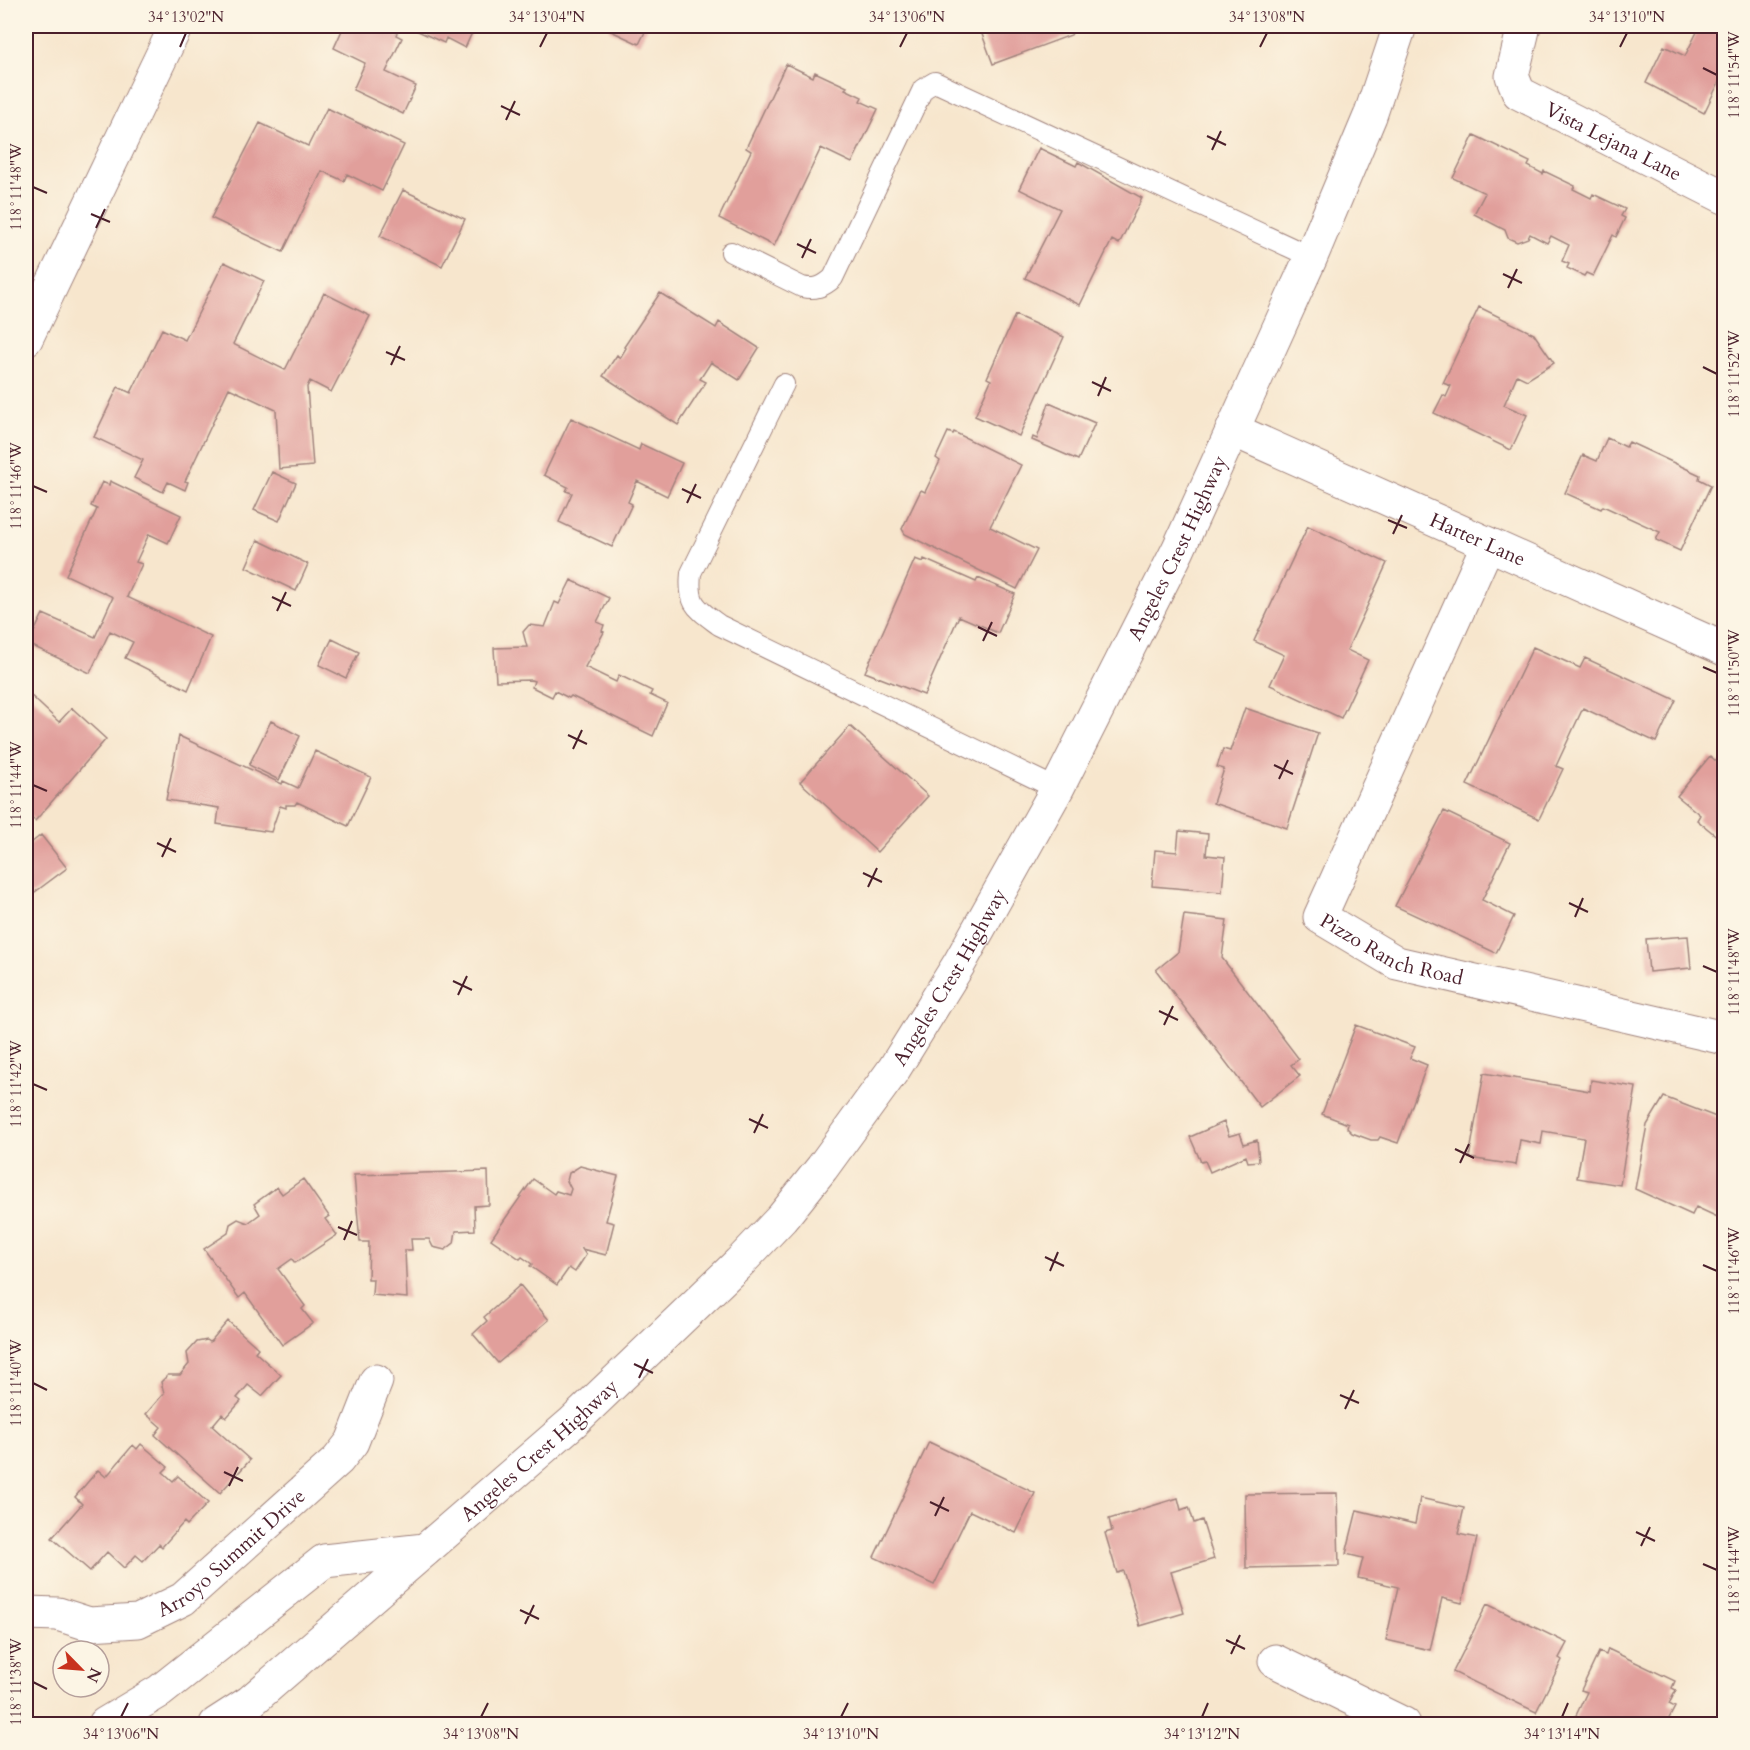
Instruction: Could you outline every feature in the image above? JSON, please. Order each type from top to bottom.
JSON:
[{"type":"street","points":[[26,339],[176,26]]},
{"type":"street","name":"Angeles Crest Highway","points":[[216,1725],[250,1702],[573,1422],[723,1279],[782,1218],[822,1168],[894,1069],[959,964],[1057,789],[1178,550],[1311,257],[1371,116],[1400,26]]},
{"type":"street","name":"Vista Lejana Lane","points":[[1524,26],[1512,76],[1519,93],[1725,197]]},
{"type":"street","name":"Harter Lane","points":[[1233,430],[1725,649]]},
{"type":"street","name":"Pizzo Ranch Road","points":[[1488,544],[1320,916],[1397,963],[1725,1038]]},
{"type":"street","name":"Arroyo Summit Drive","points":[[26,1613],[58,1614],[90,1624],[138,1621],[183,1599],[338,1460],[352,1442],[376,1381]]},
{"type":"street","points":[[105,1725],[160,1691],[324,1561],[424,1550]]},
{"type":"street","points":[[1275,1661],[1404,1725]]},
{"type":"lane","points":[[731,252],[802,287],[811,289],[825,286],[833,278],[923,89],[935,82],[1311,257]]},
{"type":"lane","points":[[784,384],[691,573],[689,595],[698,610],[719,625],[1057,789]]},
{"type":"building","points":[[344,26],[400,26],[396,35],[402,38],[386,72],[416,86],[403,114],[353,90],[365,63],[334,48]]},
{"type":"building","points":[[407,26],[475,26],[465,48],[446,38],[444,43]]},
{"type":"building","points":[[610,26],[648,26],[639,44],[609,30]]},
{"type":"building","points":[[979,26],[1076,26],[1071,35],[993,64]]},
{"type":"building","points":[[1700,26],[1724,26],[1724,78],[1720,80],[1704,113],[1646,83],[1664,46],[1685,56]]},
{"type":"building","points":[[786,64],[813,77],[815,72],[847,87],[845,89],[862,97],[860,101],[878,109],[852,163],[821,148],[774,246],[719,218],[751,151],[746,148]]},
{"type":"building","points":[[327,108],[404,145],[382,191],[347,174],[344,181],[322,171],[283,252],[211,218],[260,123],[308,146]]},
{"type":"building","points":[[1474,135],[1530,162],[1528,166],[1543,174],[1544,171],[1575,186],[1573,189],[1591,198],[1593,194],[1625,209],[1621,216],[1625,218],[1616,237],[1613,235],[1593,276],[1586,273],[1584,276],[1567,268],[1569,264],[1562,261],[1569,245],[1551,236],[1547,243],[1530,234],[1528,238],[1517,242],[1508,238],[1505,230],[1474,214],[1485,193],[1453,178]]},
{"type":"building","points":[[1039,148],[1076,166],[1078,162],[1142,198],[1119,244],[1112,240],[1080,305],[1025,278],[1060,209],[1019,189]]},
{"type":"building","points":[[403,190],[465,219],[442,266],[380,236]]},
{"type":"building","points":[[224,262],[264,281],[233,344],[285,370],[324,293],[370,316],[331,392],[310,381],[307,387],[313,466],[279,469],[276,410],[229,388],[185,481],[188,482],[185,490],[168,482],[163,492],[134,478],[143,460],[94,437],[118,387],[131,393],[162,329],[185,340]]},
{"type":"building","points":[[660,293],[716,328],[719,322],[759,348],[739,380],[711,362],[700,379],[706,382],[678,425],[603,376],[617,355],[620,358],[626,348],[624,347]]},
{"type":"building","points":[[1479,307],[1534,334],[1554,363],[1527,380],[1517,375],[1504,405],[1527,415],[1511,450],[1434,413],[1443,395],[1446,397],[1451,386],[1443,383]]},
{"type":"building","points":[[1015,315],[1064,337],[1019,436],[975,416],[991,380],[987,378]]},
{"type":"building","points":[[1049,403],[1095,423],[1078,460],[1032,440],[1033,437],[1037,439]]},
{"type":"building","points":[[571,418],[639,450],[641,444],[682,463],[667,496],[637,481],[628,502],[632,504],[612,547],[559,522],[572,493],[566,491],[568,487],[544,475]]},
{"type":"building","points":[[948,432],[953,434],[954,432],[1021,465],[990,527],[1037,550],[1017,589],[905,534],[902,529],[921,490],[925,492],[940,461],[936,458]]},
{"type":"building","points":[[1607,438],[1626,447],[1629,442],[1700,475],[1699,479],[1711,485],[1680,551],[1656,540],[1660,532],[1603,506],[1601,509],[1565,493],[1583,455],[1597,461]]},
{"type":"building","points":[[272,472],[296,483],[279,521],[254,510]]},
{"type":"building","points":[[110,481],[181,515],[168,543],[149,534],[136,562],[142,564],[127,597],[211,637],[188,690],[125,658],[133,642],[110,631],[90,673],[28,644],[43,614],[95,637],[113,597],[66,575],[97,509],[91,506],[102,482],[109,485]]},
{"type":"building","points":[[1308,526],[1387,563],[1347,650],[1368,660],[1341,718],[1270,685],[1284,655],[1254,641]]},
{"type":"building","points":[[258,540],[308,564],[296,591],[246,567]]},
{"type":"building","points":[[915,559],[923,562],[924,559],[976,582],[978,578],[1015,594],[998,633],[959,616],[924,695],[865,672]]},
{"type":"building","points":[[571,580],[609,598],[597,622],[604,625],[602,631],[604,632],[585,667],[616,682],[619,675],[652,691],[650,695],[667,703],[653,736],[571,696],[569,698],[555,691],[552,697],[532,687],[534,681],[496,681],[494,648],[527,647],[523,632],[529,625],[545,627],[555,602],[559,604]]},
{"type":"building","points":[[332,639],[359,652],[346,678],[319,665]]},
{"type":"building","points":[[1533,647],[1580,668],[1585,658],[1676,700],[1656,742],[1583,708],[1556,766],[1563,769],[1539,819],[1467,785]]},
{"type":"building","points":[[26,691],[59,722],[72,708],[106,739],[35,821],[26,813]]},
{"type":"building","points":[[1245,708],[1318,733],[1287,828],[1213,803],[1224,769],[1217,767],[1223,749],[1230,751]]},
{"type":"building","points":[[271,721],[300,736],[279,780],[249,765]]},
{"type":"building","points":[[850,726],[928,796],[877,852],[800,782]]},
{"type":"building","points":[[179,736],[282,784],[283,781],[298,788],[315,751],[371,777],[348,826],[297,802],[295,805],[286,805],[286,808],[280,806],[271,832],[217,824],[219,808],[166,800]]},
{"type":"building","points":[[1710,756],[1724,768],[1724,842],[1697,820],[1700,815],[1677,796]]},
{"type":"building","points":[[1444,811],[1510,843],[1482,900],[1514,916],[1496,953],[1395,906]]},
{"type":"building","points":[[1179,831],[1208,834],[1206,855],[1225,857],[1222,892],[1152,886],[1155,850],[1177,852]]},
{"type":"building","points":[[41,835],[67,868],[31,895],[26,888],[26,847]]},
{"type":"building","points":[[1184,915],[1227,920],[1222,958],[1299,1059],[1291,1065],[1300,1076],[1260,1107],[1156,970],[1178,952]]},
{"type":"building","points":[[1688,936],[1691,968],[1649,972],[1646,939]]},
{"type":"building","points":[[1356,1025],[1415,1047],[1410,1058],[1427,1065],[1398,1143],[1380,1137],[1378,1140],[1371,1140],[1352,1133],[1347,1128],[1348,1124],[1322,1114]]},
{"type":"building","points":[[1484,1073],[1590,1091],[1591,1080],[1636,1087],[1620,1185],[1577,1178],[1584,1138],[1543,1131],[1541,1144],[1520,1140],[1516,1165],[1469,1158]]},
{"type":"building","points":[[1664,1097],[1724,1120],[1724,1220],[1696,1207],[1692,1215],[1635,1189],[1647,1125]]},
{"type":"building","points":[[1224,1122],[1229,1136],[1240,1133],[1244,1144],[1257,1140],[1259,1161],[1248,1162],[1246,1156],[1210,1172],[1205,1161],[1201,1162],[1190,1137]]},
{"type":"building","points":[[580,1166],[618,1176],[606,1221],[614,1223],[606,1255],[582,1249],[586,1255],[575,1272],[569,1268],[557,1285],[530,1266],[532,1264],[522,1257],[520,1259],[491,1239],[533,1179],[554,1194],[556,1191],[569,1195],[571,1189],[567,1181],[569,1173]]},
{"type":"building","points":[[488,1171],[489,1205],[474,1206],[475,1230],[456,1231],[454,1243],[445,1250],[433,1247],[429,1239],[411,1239],[412,1250],[405,1250],[407,1298],[372,1295],[373,1279],[368,1279],[369,1242],[360,1242],[354,1175]]},
{"type":"building","points":[[303,1179],[329,1216],[325,1219],[337,1235],[295,1263],[292,1259],[278,1269],[305,1306],[302,1309],[313,1323],[282,1345],[245,1293],[239,1298],[204,1249],[228,1233],[230,1224],[238,1219],[248,1223],[260,1214],[254,1204],[277,1187],[282,1194]]},
{"type":"building","points":[[520,1285],[549,1320],[498,1363],[473,1334],[487,1321],[484,1317]]},
{"type":"building","points":[[228,1321],[258,1348],[255,1352],[281,1375],[262,1396],[248,1385],[237,1398],[241,1401],[226,1418],[222,1414],[212,1426],[250,1460],[220,1493],[155,1435],[161,1427],[146,1414],[164,1393],[161,1382],[168,1375],[180,1375],[189,1364],[187,1353],[197,1342],[207,1340],[210,1342]]},
{"type":"building","points":[[929,1442],[1035,1493],[1016,1533],[970,1511],[934,1585],[874,1557]]},
{"type":"building","points":[[141,1444],[168,1467],[163,1472],[173,1481],[178,1476],[208,1503],[187,1525],[184,1522],[162,1547],[159,1544],[143,1561],[136,1555],[124,1568],[107,1552],[90,1571],[52,1538],[82,1504],[75,1497],[98,1470],[106,1477],[133,1445],[137,1449]]},
{"type":"building","points":[[1337,1493],[1339,1566],[1246,1568],[1245,1494]]},
{"type":"building","points":[[1178,1498],[1181,1510],[1189,1507],[1194,1523],[1202,1520],[1214,1559],[1171,1572],[1184,1613],[1140,1626],[1123,1571],[1117,1573],[1105,1533],[1112,1531],[1109,1519]]},
{"type":"building","points":[[1420,1498],[1464,1508],[1458,1534],[1477,1538],[1462,1603],[1442,1598],[1430,1650],[1386,1640],[1398,1587],[1358,1578],[1363,1558],[1346,1554],[1357,1510],[1415,1524]]},
{"type":"building","points":[[1487,1604],[1567,1643],[1559,1658],[1562,1660],[1536,1712],[1453,1672]]},
{"type":"building","points":[[1608,1649],[1675,1681],[1672,1688],[1676,1690],[1669,1704],[1675,1707],[1666,1724],[1572,1724],[1587,1692],[1581,1690],[1599,1652],[1606,1655]]}]
